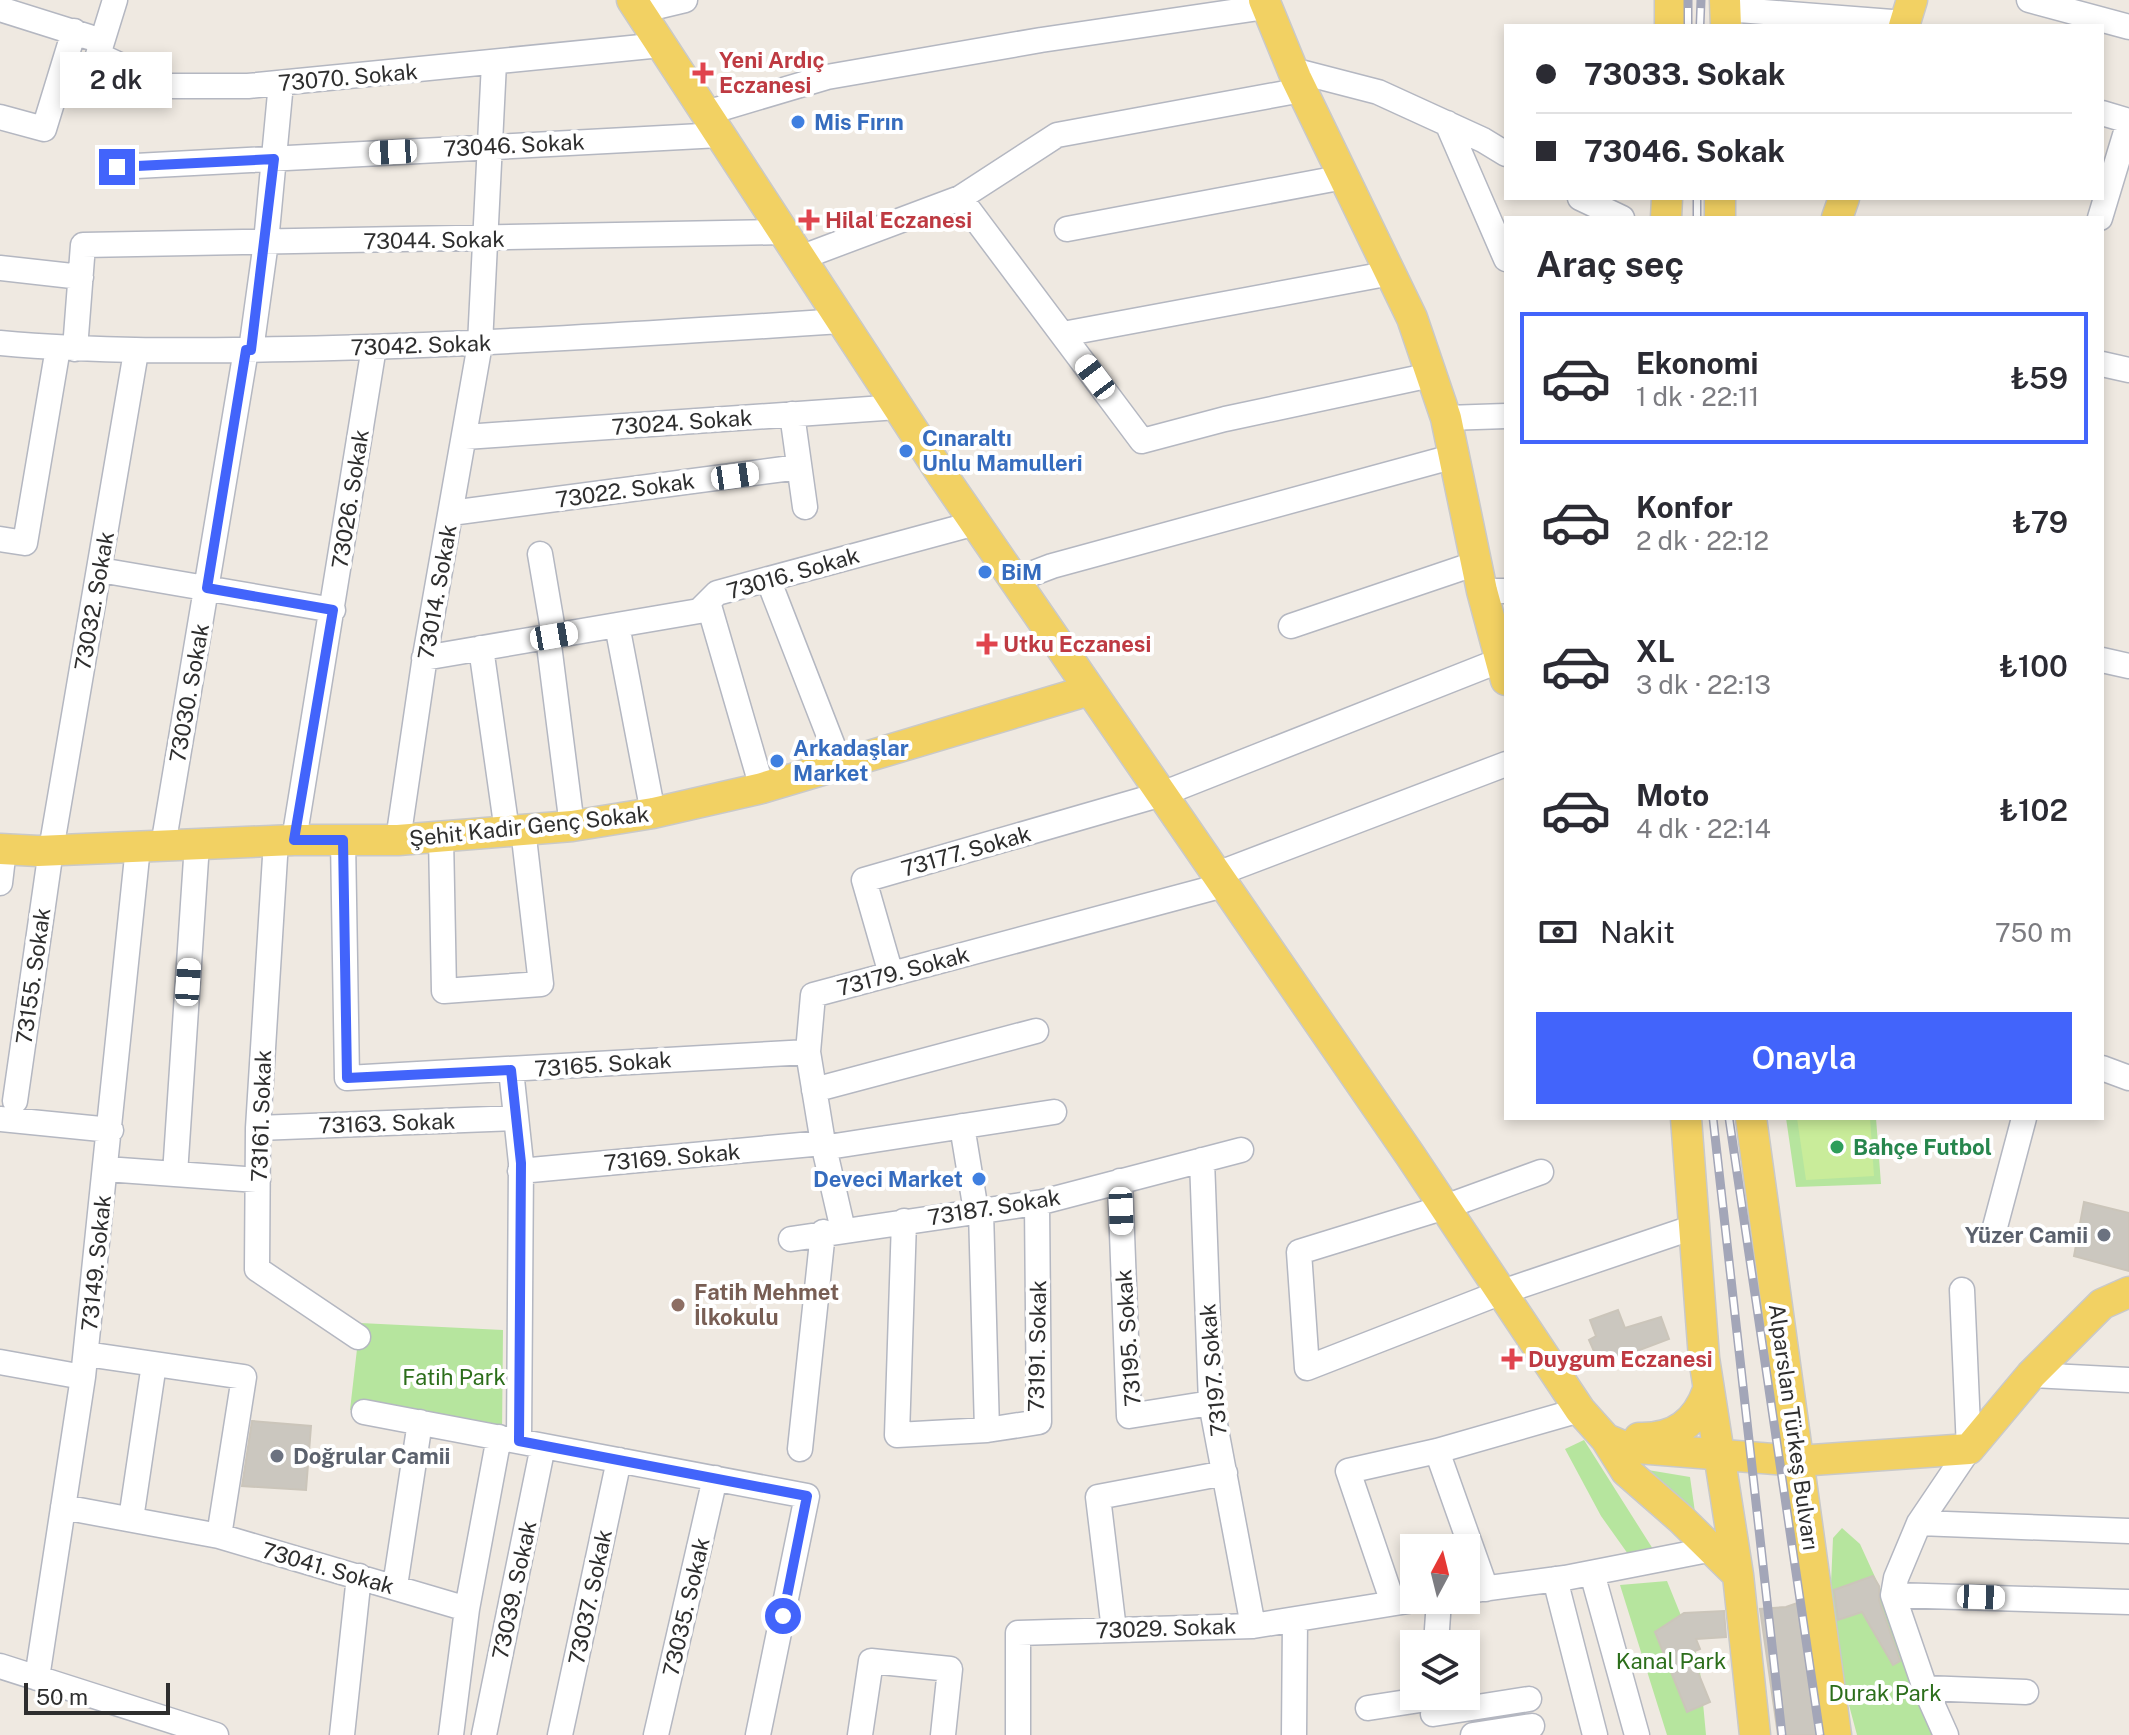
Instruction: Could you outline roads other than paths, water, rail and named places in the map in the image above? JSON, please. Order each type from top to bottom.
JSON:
[{"type":"main road","points":[[1670,0],[1670,24]]},
{"type":"main road","points":[[1265,3],[1297,80],[1412,318],[1446,418],[1488,581],[1503,670]]},
{"type":"main road","points":[[636,6],[898,407],[1445,1207],[1580,1410],[1606,1439],[1626,1471],[1738,1575]]},
{"type":"main road","name":"Şehit Kadir Genç Sokak","points":[[2,849],[398,840],[572,826],[653,813],[762,788],[1090,690]]},
{"type":"main road","points":[[1672,1120],[1688,1161]]},
{"type":"main road","points":[[1686,1120],[1708,1390],[1738,1575],[1755,1735]]},
{"type":"main road","name":"Alparslan Türkeş Bulvarı","points":[[1751,1120],[1836,1735]]},
{"type":"main road","points":[[1606,1439],[1625,1447],[1798,1461],[1969,1449],[2031,1375],[2102,1304],[2129,1292]]},
{"type":"main road","points":[[1606,1439],[1651,1438],[1683,1428],[1701,1410],[1708,1390]]},
{"type":"street","points":[[0,9],[102,41],[115,0]]},
{"type":"street","points":[[636,6],[685,0]]},
{"type":"street","points":[[2029,0],[2129,27]]},
{"type":"street","name":"73046. Sokak","points":[[117,167],[490,146],[713,124],[827,77],[1265,3]]},
{"type":"street","points":[[1725,12],[1907,16]]},
{"type":"street","points":[[0,117],[44,129],[74,31]]},
{"type":"street","name":"73070. Sokak","points":[[102,41],[98,55],[165,86],[281,83],[661,45]]},
{"type":"street","name":"73014. Sokak","points":[[398,840],[424,658],[480,344],[494,63]]},
{"type":"street","points":[[800,258],[960,198],[1057,135],[1297,80],[1378,92],[1504,153]]},
{"type":"street","name":"73030. Sokak","points":[[151,846],[207,588],[249,350],[266,242],[281,83]]},
{"type":"street","points":[[2104,114],[2129,121],[2104,187]]},
{"type":"street","points":[[1447,123],[1504,253]]},
{"type":"street","points":[[1067,229],[1344,177]]},
{"type":"street","points":[[960,198],[1142,441],[1225,419],[1431,375]]},
{"type":"street","points":[[1584,200],[1616,216]]},
{"type":"street","name":"73044. Sokak","points":[[81,277],[83,245],[486,240],[784,232]]},
{"type":"street","points":[[0,268],[81,277],[25,543],[0,539]]},
{"type":"street","points":[[1063,334],[1391,273]]},
{"type":"street","name":"73042. Sokak","points":[[0,343],[136,352],[374,347],[480,344],[842,321]]},
{"type":"street","name":"73026. Sokak","points":[[285,841],[333,610],[374,347]]},
{"type":"street","name":"73032. Sokak","points":[[51,850],[136,352]]},
{"type":"street","points":[[2104,364],[2129,370]]},
{"type":"street","name":"73024. Sokak","points":[[465,437],[898,407]]},
{"type":"street","points":[[792,414],[805,507]]},
{"type":"street","points":[[1446,418],[1504,416]]},
{"type":"street","points":[[1015,580],[1052,566],[1455,456]]},
{"type":"street","name":"73022. Sokak","points":[[451,513],[799,467]]},
{"type":"street","name":"73016. Sokak","points":[[424,658],[699,611],[717,593],[976,523]]},
{"type":"street","points":[[540,554],[572,826]]},
{"type":"street","points":[[100,570],[333,610]]},
{"type":"street","points":[[768,579],[840,764]]},
{"type":"street","points":[[1291,626],[1488,581]]},
{"type":"street","points":[[708,602],[762,788]]},
{"type":"street","points":[[617,625],[653,813]]},
{"type":"street","points":[[441,837],[444,991],[541,984],[481,648]]},
{"type":"street","points":[[2104,660],[2129,666]]},
{"type":"street","points":[[1162,794],[1503,670]]},
{"type":"street","name":"73179. Sokak","points":[[800,1449],[833,1231],[808,1052],[813,995],[1220,879],[1504,765]]},
{"type":"street","name":"73177. Sokak","points":[[891,974],[864,880],[1162,794]]},
{"type":"street","name":"73165. Sokak","points":[[343,840],[347,1078],[808,1052]]},
{"type":"street","name":"73161. Sokak","points":[[285,841],[258,1128],[257,1269],[358,1337]]},
{"type":"street","points":[[175,1174],[197,844]]},
{"type":"street","name":"73149. Sokak","points":[[37,1678],[85,1365],[106,1169],[151,846]]},
{"type":"street","points":[[0,883],[2,849]]},
{"type":"street","name":"73155. Sokak","points":[[8,1110],[51,850]]},
{"type":"street","points":[[814,1090],[1036,1031]]},
{"type":"street","points":[[2104,1069],[2129,1078]]},
{"type":"street","points":[[451,1735],[467,1609],[509,1439],[520,1171],[511,1070]]},
{"type":"street","points":[[8,1110],[111,1130]]},
{"type":"street","name":"73169. Sokak","points":[[520,1171],[823,1143],[835,1146],[1054,1112]]},
{"type":"street","name":"73163. Sokak","points":[[258,1128],[516,1118]]},
{"type":"street","points":[[1995,1227],[2023,1120]]},
{"type":"street","points":[[962,1126],[978,1211],[987,1430]]},
{"type":"street","name":"73187. Sokak","points":[[791,1239],[1037,1203],[1241,1150]]},
{"type":"street","name":"73197. Sokak","points":[[1202,1160],[1211,1403],[1253,1626]]},
{"type":"street","points":[[106,1169],[258,1180]]},
{"type":"street","points":[[1541,1172],[1445,1207],[1299,1252],[1307,1368],[1502,1292],[1694,1227]]},
{"type":"street","name":"73195. Sokak","points":[[1120,1181],[1129,1416],[1211,1403]]},
{"type":"street","name":"73191. Sokak","points":[[904,1221],[897,1435],[987,1430],[1039,1422],[1037,1203]]},
{"type":"street","points":[[1946,1735],[1925,1688],[1893,1595],[1896,1578],[1919,1523],[1969,1449],[1962,1290]]},
{"type":"street","points":[[0,1362],[154,1364],[244,1377],[219,1536]]},
{"type":"street","points":[[131,1519],[154,1364]]},
{"type":"street","points":[[2031,1375],[2129,1380]]},
{"type":"street","points":[[1400,1595],[1348,1471],[1437,1451],[1580,1410]]},
{"type":"street","points":[[364,1412],[807,1496],[758,1735]]},
{"type":"street","points":[[395,1586],[420,1422]]},
{"type":"street","name":"73039. Sokak","points":[[484,1735],[543,1446]]},
{"type":"street","points":[[1437,1451],[1460,1534]]},
{"type":"street","name":"73037. Sokak","points":[[560,1735],[619,1460]]},
{"type":"street","points":[[1114,1630],[1098,1497],[1225,1473]]},
{"type":"street","name":"73035. Sokak","points":[[656,1735],[715,1478]]},
{"type":"street","name":"73041. Sokak","points":[[63,1507],[219,1536],[467,1609]]},
{"type":"street","points":[[1919,1523],[2129,1531]]},
{"type":"street","points":[[1480,1589],[1592,1573],[1713,1549]]},
{"type":"street","points":[[1592,1573],[1637,1735]]},
{"type":"street","points":[[342,1735],[359,1576]]},
{"type":"street","points":[[1555,1579],[1595,1735]]},
{"type":"street","points":[[1893,1595],[2129,1602]]},
{"type":"street","name":"73029. Sokak","points":[[1018,1735],[1018,1633],[1253,1626],[1400,1602]]},
{"type":"street","points":[[1294,1735],[1295,1620]]},
{"type":"street","points":[[860,1735],[871,1661],[950,1669],[943,1735]]},
{"type":"street","points":[[0,1666],[216,1735]]},
{"type":"street","points":[[1925,1688],[2026,1692]]},
{"type":"street","points":[[1368,1708],[1433,1711],[1529,1699]]},
{"type":"street","points":[[1473,1735],[1532,1726]]},
{"type":"railway","points":[[1688,0],[1688,24]]},
{"type":"railway","points":[[1700,24],[1701,0]]},
{"type":"railway","points":[[1697,200],[1697,216]]},
{"type":"railway","points":[[1713,1120],[1782,1735]]},
{"type":"railway","points":[[1729,1120],[1820,1735]]},
{"type":"place","name":"Yeni Ardıç Eczanesi","points":[[703,73]]},
{"type":"place","name":"Mis Fırın","points":[[798,122]]},
{"type":"place","name":"Hilal Eczanesi","points":[[809,220]]},
{"type":"place","name":"Cınaraltı Unlu Mamulleri","points":[[906,451]]},
{"type":"place","name":"BiM","points":[[985,572]]},
{"type":"place","name":"Utku Eczanesi","points":[[987,644]]},
{"type":"place","name":"Arkadaşlar Market","points":[[777,761]]},
{"type":"place","name":"Bahçe Futbol","points":[[1837,1147]]},
{"type":"place","name":"Deveci Market","points":[[979,1179]]},
{"type":"place","name":"Yüzer Camii","points":[[2104,1235]]},
{"type":"place","name":"Fatih Mehmet İlkokulu","points":[[678,1305]]},
{"type":"place","name":"Duygum Eczanesi","points":[[1512,1359]]},
{"type":"place","name":"Doğrular Camii","points":[[277,1456]]},
{"type":"park label","name":"Fatih Park","points":[[454,1377]]},
{"type":"park label","name":"Kanal Park","points":[[1671,1661]]},
{"type":"park label","name":"Durak Park","points":[[1885,1693]]}]
